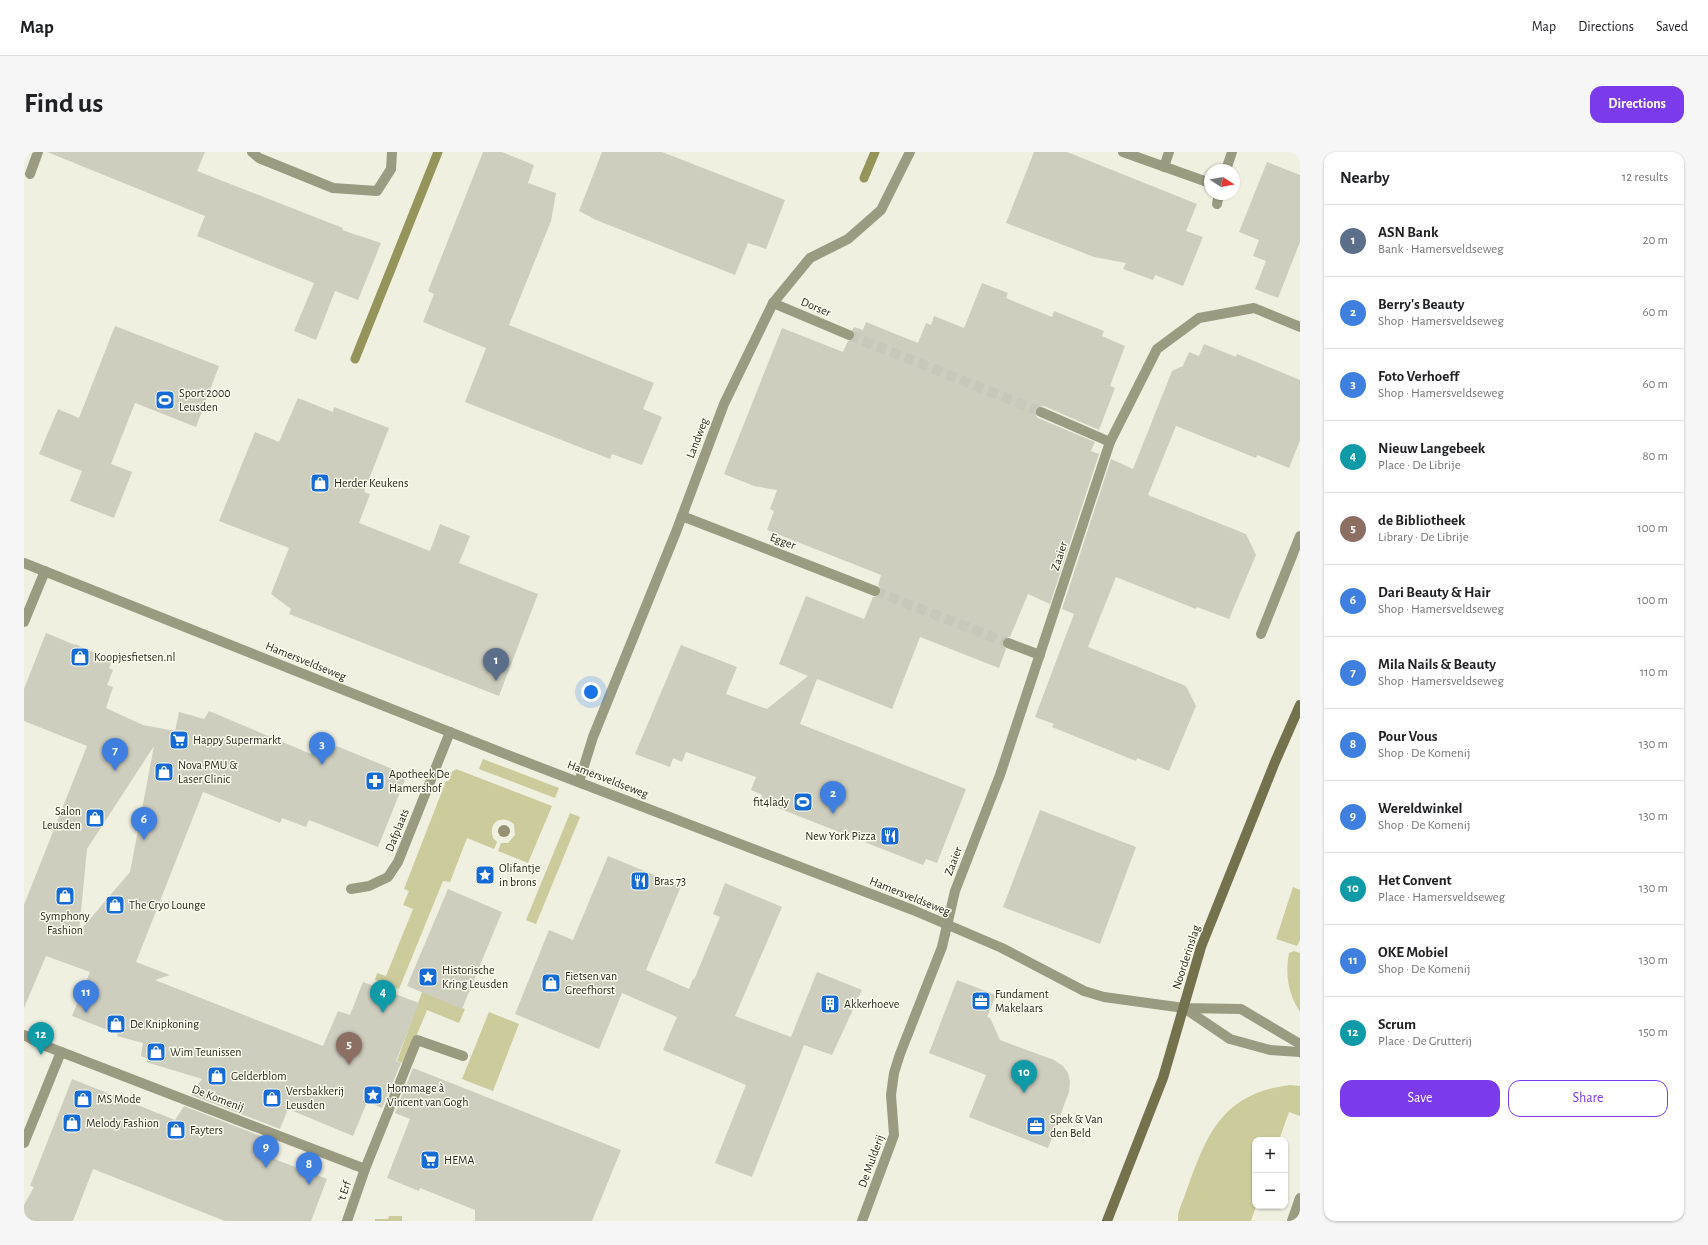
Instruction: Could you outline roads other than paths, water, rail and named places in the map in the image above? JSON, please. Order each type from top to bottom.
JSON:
[{"type":"main road","name":"Noorderinslag","points":[[1108,1221],[1163,1078],[1201,947],[1275,762],[1300,705]]},
{"type":"street","points":[[30,174],[38,152]]},
{"type":"street","points":[[252,152],[259,158],[333,188],[377,191],[391,169],[392,152]]},
{"type":"street","name":"Landweg","points":[[579,782],[593,737],[682,516],[724,404],[774,303],[810,258],[848,239],[881,210],[910,152]]},
{"type":"street","points":[[1123,152],[1204,181]]},
{"type":"street","points":[[1164,167],[1169,152]]},
{"type":"street","points":[[1228,164],[1232,152]]},
{"type":"street","points":[[1217,204],[1218,200]]},
{"type":"street","name":"Dorser","points":[[774,303],[849,335]]},
{"type":"street","name":"Zaaier","points":[[947,925],[955,891],[1000,775],[1110,442],[1157,348],[1199,318],[1254,308],[1300,327]]},
{"type":"street","points":[[1041,412],[1110,442]]},
{"type":"street","name":"Egger","points":[[682,516],[875,591]]},
{"type":"street","points":[[1261,634],[1300,536]]},
{"type":"street","name":"Hamersveldseweg","points":[[24,563],[450,732],[947,925],[1002,948],[1084,991],[1104,997],[1184,1008],[1242,1009],[1300,1044]]},
{"type":"street","points":[[24,622],[45,571]]},
{"type":"street","points":[[1008,643],[1040,655]]},
{"type":"street","name":"Dafplaats","points":[[351,889],[369,886],[388,877],[398,862],[450,732]]},
{"type":"street","name":"De Mulderij","points":[[862,1221],[894,1136],[891,1095],[894,1073],[942,947],[947,925]]},
{"type":"street","name":"Hamersveldseweg","points":[[1184,1008],[1230,1039],[1270,1050],[1300,1052]]},
{"type":"street","name":"De Komenij","points":[[24,1034],[42,1045],[365,1169]]},
{"type":"street","name":"'t Erf","points":[[347,1221],[365,1169],[417,1040],[463,1056]]},
{"type":"street","points":[[24,1143],[61,1052]]},
{"type":"street","points":[[1292,1221],[1300,1198]]},
{"type":"waterway","points":[[355,359],[438,152]]},
{"type":"waterway","points":[[864,178],[875,152]]},
{"type":"tunnel","points":[[849,335],[1041,412]]},
{"type":"tunnel","points":[[875,591],[1008,643]]},
{"type":"place","name":"Sport 2000 Leusden","points":[[165,400]]},
{"type":"place","name":"Herder Keukens","points":[[320,483]]},
{"type":"place","name":"Koopjesfietsen.nl","points":[[80,657]]},
{"type":"place","name":"ASN Bank","points":[[496,681]]},
{"type":"place","name":"Happy Supermarkt","points":[[179,740]]},
{"type":"place","name":"Foto Verhoeff","points":[[322,765]]},
{"type":"place","name":"Mila Nails & Beauty","points":[[115,771]]},
{"type":"place","name":"Nova PMU & Laser Clinic","points":[[164,772]]},
{"type":"place","name":"Apotheek De Hamershof","points":[[375,781]]},
{"type":"place","name":"fit4lady","points":[[803,802]]},
{"type":"place","name":"Berry's Beauty","points":[[833,814]]},
{"type":"place","name":"Salon Leusden","points":[[95,818]]},
{"type":"place","name":"New York Pizza","points":[[890,836]]},
{"type":"place","name":"Dari Beauty & Hair","points":[[144,840]]},
{"type":"place","name":"Olifantje in brons","points":[[485,875]]},
{"type":"place","name":"Bras 73","points":[[640,881]]},
{"type":"place","name":"Symphony Fashion","points":[[65,896]]},
{"type":"place","name":"The Cryo Lounge","points":[[115,905]]},
{"type":"place","name":"Historische Kring Leusden","points":[[428,977]]},
{"type":"place","name":"Fietsen van Greefhorst","points":[[551,983]]},
{"type":"place","name":"Fundament Makelaars","points":[[981,1001]]},
{"type":"place","name":"Akkerhoeve","points":[[830,1004]]},
{"type":"place","name":"OKE Mobiel","points":[[86,1013]]},
{"type":"place","name":"Nieuw Langebeek","points":[[383,1013]]},
{"type":"place","name":"De Knipkoning","points":[[116,1024]]},
{"type":"place","name":"Wim Teunissen","points":[[156,1052]]},
{"type":"place","name":"Scrum","points":[[41,1055]]},
{"type":"place","name":"de Bibliotheek","points":[[349,1065]]},
{"type":"place","name":"Gelderblom","points":[[217,1076]]},
{"type":"place","name":"Het Convent","points":[[1024,1093]]},
{"type":"place","name":"Hommage à Vincent van Gogh","points":[[373,1095]]},
{"type":"place","name":"Versbakkerij Leusden","points":[[272,1098]]},
{"type":"place","name":"MS Mode","points":[[83,1099]]},
{"type":"place","name":"Melody Fashion","points":[[72,1123]]},
{"type":"place","name":"Spek & Van den Beld","points":[[1036,1126]]},
{"type":"place","name":"Fayters","points":[[176,1130]]},
{"type":"place","name":"HEMA","points":[[430,1160]]},
{"type":"place","name":"Wereldwinkel","points":[[266,1168]]},
{"type":"place","name":"Pour Vous","points":[[309,1185]]}]
